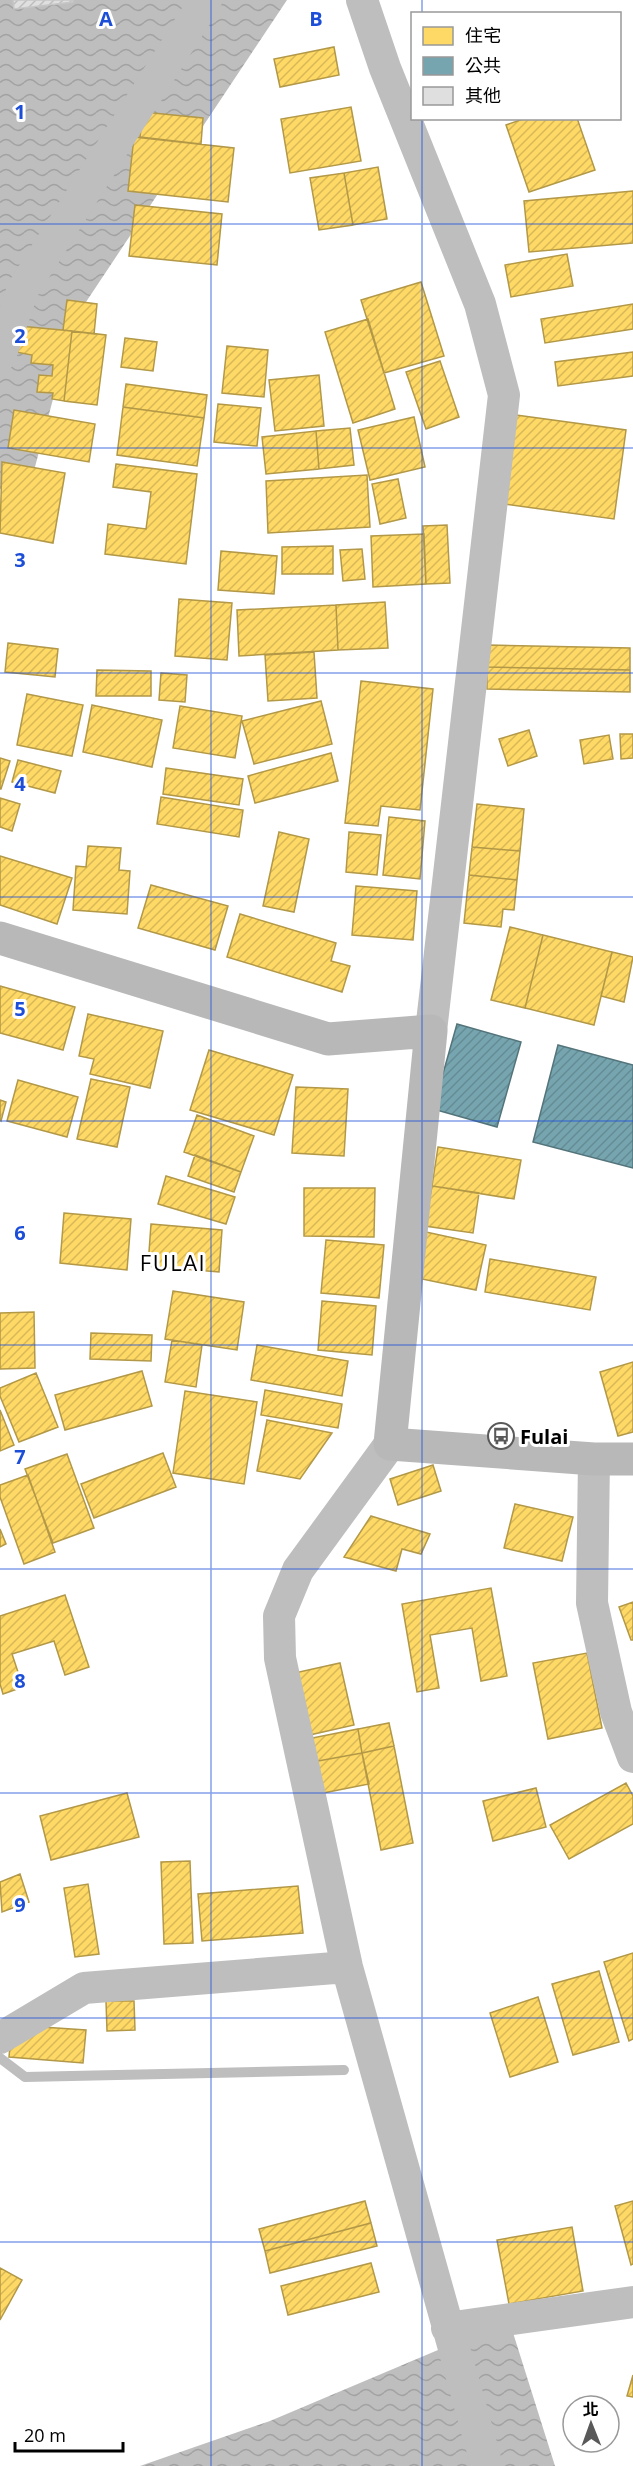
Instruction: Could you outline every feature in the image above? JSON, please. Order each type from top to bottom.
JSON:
[{"type":"street","points":[[0,356],[23,289],[206,0]]},
{"type":"street","points":[[362,0],[385,68],[480,304],[504,394],[431,1032],[390,1443],[298,1570],[279,1616],[280,1658],[346,1967],[487,2466]]},
{"type":"street","points":[[0,938],[328,1039],[431,1032]]},
{"type":"street","points":[[390,1443],[594,1459],[633,1459]]},
{"type":"street","points":[[594,1459],[592,1603],[616,1712],[633,1757]]},
{"type":"street","points":[[0,2038],[84,1988],[346,1967]]},
{"type":"street","points":[[447,2328],[600,2309],[633,2302]]},
{"type":"water","points":[[0,0],[287,0],[74,320],[27,497],[0,489]]},
{"type":"water","points":[[509,2320],[555,2466],[140,2466],[270,2421]]},
{"type":"building: 住宅","points":[[334,47],[339,75],[280,87],[274,59]]},
{"type":"building: 住宅","points":[[351,107],[361,161],[290,173],[281,119]]},
{"type":"building: 住宅","points":[[143,112],[203,118],[201,144],[140,137]]},
{"type":"building: 住宅","points":[[520,120],[578,120],[595,170],[529,192],[506,125]]},
{"type":"building: 住宅","points":[[134,137],[234,148],[228,202],[128,191]]},
{"type":"building: 住宅","points":[[378,167],[387,219],[353,225],[344,173]]},
{"type":"building: 住宅","points":[[344,173],[353,225],[319,230],[310,178]]},
{"type":"building: 住宅","points":[[633,191],[633,243],[529,252],[524,201]]},
{"type":"building: 住宅","points":[[135,205],[222,214],[217,265],[129,256]]},
{"type":"building: 住宅","points":[[567,254],[573,286],[511,297],[505,265]]},
{"type":"building: 住宅","points":[[421,282],[444,356],[384,373],[361,300]]},
{"type":"building: 住宅","points":[[67,300],[97,304],[94,334],[63,330]]},
{"type":"building: 住宅","points":[[633,304],[633,329],[545,343],[541,319]]},
{"type":"building: 住宅","points":[[368,319],[395,409],[353,423],[325,332]]},
{"type":"building: 住宅","points":[[19,326],[72,331],[64,401],[52,399],[53,393],[37,392],[39,375],[52,376],[53,365],[31,363],[32,355],[16,352]]},
{"type":"building: 住宅","points":[[72,331],[106,335],[97,405],[64,401]]},
{"type":"building: 住宅","points":[[125,338],[157,342],[153,371],[121,367]]},
{"type":"building: 住宅","points":[[227,346],[268,350],[264,397],[222,393]]},
{"type":"building: 住宅","points":[[633,352],[633,376],[558,386],[555,362]]},
{"type":"building: 住宅","points":[[440,361],[459,417],[426,429],[406,372]]},
{"type":"building: 住宅","points":[[319,375],[324,426],[275,431],[269,380]]},
{"type":"building: 住宅","points":[[126,384],[207,395],[204,418],[123,407]]},
{"type":"building: 住宅","points":[[218,404],[261,408],[257,446],[214,442]]},
{"type":"building: 住宅","points":[[123,407],[204,418],[197,466],[117,455]]},
{"type":"building: 住宅","points":[[14,410],[95,424],[89,462],[8,448]]},
{"type":"building: 住宅","points":[[516,415],[626,430],[614,519],[504,504]]},
{"type":"building: 住宅","points":[[414,417],[425,467],[370,480],[358,430]]},
{"type":"building: 住宅","points":[[350,428],[354,465],[319,469],[316,431]]},
{"type":"building: 住宅","points":[[316,431],[319,469],[266,474],[262,437]]},
{"type":"building: 住宅","points":[[2,462],[65,473],[53,543],[0,533]]},
{"type":"building: 住宅","points":[[116,464],[197,474],[186,564],[105,554],[108,524],[146,529],[151,492],[113,487]]},
{"type":"building: 住宅","points":[[367,475],[370,527],[268,533],[266,481]]},
{"type":"building: 住宅","points":[[398,479],[406,518],[380,524],[372,484]]},
{"type":"building: 住宅","points":[[447,525],[450,583],[426,584],[423,526]]},
{"type":"building: 住宅","points":[[424,534],[426,584],[373,587],[371,536]]},
{"type":"building: 住宅","points":[[333,546],[333,574],[282,574],[282,547]]},
{"type":"building: 住宅","points":[[362,549],[365,579],[343,581],[340,550]]},
{"type":"building: 住宅","points":[[221,551],[277,556],[274,594],[218,590]]},
{"type":"building: 住宅","points":[[179,599],[232,603],[227,660],[175,656]]},
{"type":"building: 住宅","points":[[385,602],[388,648],[338,650],[336,605]]},
{"type":"building: 住宅","points":[[336,605],[338,650],[239,656],[237,610]]},
{"type":"building: 住宅","points":[[8,643],[58,649],[55,677],[5,672]]},
{"type":"building: 住宅","points":[[488,645],[630,648],[630,670],[487,667]]},
{"type":"building: 住宅","points":[[314,652],[317,698],[268,701],[265,655]]},
{"type":"building: 住宅","points":[[487,667],[630,670],[630,692],[487,689]]},
{"type":"building: 住宅","points":[[97,670],[151,671],[151,696],[96,696]]},
{"type":"building: 住宅","points":[[161,673],[187,675],[185,702],[159,700]]},
{"type":"building: 住宅","points":[[361,681],[433,689],[420,810],[381,806],[378,826],[345,823]]},
{"type":"building: 住宅","points":[[27,694],[83,705],[72,756],[17,745]]},
{"type":"building: 住宅","points":[[321,701],[332,744],[254,764],[242,721]]},
{"type":"building: 住宅","points":[[92,705],[162,720],[152,767],[83,752]]},
{"type":"building: 住宅","points":[[180,706],[242,716],[235,758],[173,748]]},
{"type":"building: 住宅","points":[[529,730],[537,756],[508,766],[499,739]]},
{"type":"building: 住宅","points":[[620,734],[633,734],[633,758],[621,759]]},
{"type":"building: 住宅","points":[[609,735],[613,759],[584,764],[580,740]]},
{"type":"building: 住宅","points":[[331,753],[338,781],[255,803],[248,776]]},
{"type":"building: 住宅","points":[[0,758],[10,761],[1,789],[0,789]]},
{"type":"building: 住宅","points":[[18,760],[61,771],[55,793],[12,782]]},
{"type":"building: 住宅","points":[[166,768],[243,779],[239,805],[163,794]]},
{"type":"building: 住宅","points":[[161,797],[243,810],[239,837],[157,824]]},
{"type":"building: 住宅","points":[[0,798],[20,804],[12,831],[0,827]]},
{"type":"building: 住宅","points":[[477,804],[524,809],[520,851],[472,847]]},
{"type":"building: 住宅","points":[[389,817],[425,821],[420,879],[383,875]]},
{"type":"building: 住宅","points":[[279,832],[309,839],[294,912],[263,906]]},
{"type":"building: 住宅","points":[[349,832],[381,835],[377,875],[346,872]]},
{"type":"building: 住宅","points":[[88,846],[121,848],[119,870],[130,871],[127,914],[73,910],[76,866],[86,867]]},
{"type":"building: 住宅","points":[[472,847],[520,851],[517,880],[469,875]]},
{"type":"building: 住宅","points":[[0,856],[72,878],[57,924],[0,905]]},
{"type":"building: 住宅","points":[[469,875],[517,880],[514,910],[503,909],[501,927],[464,923]]},
{"type":"building: 住宅","points":[[151,885],[228,906],[215,950],[138,928]]},
{"type":"building: 住宅","points":[[356,886],[417,891],[413,940],[352,935]]},
{"type":"building: 住宅","points":[[240,914],[336,943],[331,961],[350,966],[342,992],[227,957]]},
{"type":"building: 住宅","points":[[510,927],[543,935],[525,1008],[491,1000]]},
{"type":"building: 住宅","points":[[543,935],[612,952],[594,1025],[525,1008]]},
{"type":"building: 住宅","points":[[612,952],[633,957],[624,1002],[601,996]]},
{"type":"building: 住宅","points":[[0,986],[75,1007],[63,1050],[0,1033]]},
{"type":"building: 住宅","points":[[88,1014],[163,1031],[150,1088],[90,1074],[94,1059],[79,1056]]},
{"type":"building: 住宅","points":[[209,1050],[293,1075],[274,1135],[190,1110]]},
{"type":"building: 住宅","points":[[91,1079],[130,1087],[117,1147],[77,1139]]},
{"type":"building: 住宅","points":[[18,1080],[78,1097],[67,1137],[7,1121]]},
{"type":"building: 住宅","points":[[296,1087],[348,1089],[344,1156],[292,1153]]},
{"type":"building: 住宅","points":[[0,1100],[6,1102],[1,1121],[0,1120]]},
{"type":"building: 住宅","points":[[197,1115],[254,1136],[241,1172],[184,1152]]},
{"type":"building: 住宅","points":[[438,1147],[521,1160],[514,1199],[432,1186]]},
{"type":"building: 住宅","points":[[195,1155],[241,1172],[234,1192],[188,1176]]},
{"type":"building: 住宅","points":[[166,1176],[235,1197],[226,1224],[158,1204]]},
{"type":"building: 住宅","points":[[432,1186],[479,1193],[473,1233],[425,1226]]},
{"type":"building: 住宅","points":[[304,1188],[375,1188],[374,1237],[304,1236]]},
{"type":"building: 住宅","points":[[64,1213],[131,1219],[127,1270],[60,1263]]},
{"type":"building: 住宅","points":[[151,1224],[222,1230],[219,1272],[148,1266]]},
{"type":"building: 住宅","points":[[426,1232],[486,1245],[476,1290],[417,1278]]},
{"type":"building: 住宅","points":[[326,1240],[384,1245],[379,1298],[321,1293]]},
{"type":"building: 住宅","points":[[490,1259],[596,1277],[590,1310],[485,1292]]},
{"type":"building: 住宅","points":[[173,1291],[244,1302],[237,1350],[165,1339]]},
{"type":"building: 住宅","points":[[322,1301],[376,1306],[372,1355],[318,1350]]},
{"type":"building: 住宅","points":[[34,1312],[35,1368],[0,1369],[0,1313]]},
{"type":"building: 住宅","points":[[91,1333],[152,1335],[151,1361],[90,1359]]},
{"type":"building: 住宅","points":[[172,1340],[202,1345],[196,1387],[165,1382]]},
{"type":"building: 住宅","points":[[257,1345],[348,1361],[342,1396],[251,1380]]},
{"type":"building: 住宅","points":[[633,1362],[633,1432],[618,1436],[600,1372]]},
{"type":"building: 住宅","points":[[142,1371],[152,1406],[65,1430],[55,1395]]},
{"type":"building: 住宅","points":[[36,1373],[58,1427],[19,1442],[0,1396],[0,1388]]},
{"type":"building: 住宅","points":[[265,1390],[342,1404],[338,1428],[261,1415]]},
{"type":"building: 住宅","points":[[185,1391],[257,1402],[244,1484],[173,1473]]},
{"type":"building: 住宅","points":[[0,1410],[14,1445],[0,1451]]},
{"type":"building: 住宅","points":[[267,1420],[332,1433],[300,1479],[257,1471]]},
{"type":"building: 住宅","points":[[163,1453],[176,1487],[94,1518],[81,1484]]},
{"type":"building: 住宅","points":[[67,1454],[94,1528],[53,1543],[25,1469]]},
{"type":"building: 住宅","points":[[433,1465],[441,1491],[398,1505],[390,1479]]},
{"type":"building: 住宅","points":[[28,1475],[55,1552],[24,1564],[0,1497],[0,1485]]},
{"type":"building: 住宅","points":[[515,1504],[573,1517],[562,1561],[504,1548]]},
{"type":"building: 住宅","points":[[371,1516],[430,1534],[421,1554],[402,1549],[396,1571],[344,1557]]},
{"type":"building: 住宅","points":[[0,1529],[6,1544],[0,1547]]},
{"type":"building: 住宅","points":[[491,1588],[507,1676],[481,1681],[472,1628],[430,1635],[439,1688],[417,1692],[402,1604]]},
{"type":"building: 住宅","points":[[65,1595],[89,1667],[65,1675],[54,1641],[12,1654],[23,1687],[3,1694],[0,1684],[0,1616]]},
{"type":"building: 住宅","points":[[633,1602],[633,1640],[631,1640],[619,1607]]},
{"type":"building: 住宅","points":[[587,1653],[602,1728],[548,1739],[533,1663]]},
{"type":"building: 住宅","points":[[340,1663],[354,1725],[305,1736],[290,1674]]},
{"type":"building: 住宅","points":[[389,1723],[394,1746],[362,1753],[358,1729]]},
{"type":"building: 住宅","points":[[358,1729],[362,1753],[307,1763],[302,1740]]},
{"type":"building: 住宅","points":[[394,1746],[413,1843],[381,1850],[362,1753]]},
{"type":"building: 住宅","points":[[362,1753],[369,1784],[313,1795],[307,1763]]},
{"type":"building: 住宅","points":[[626,1783],[633,1796],[633,1824],[569,1859],[550,1825]]},
{"type":"building: 住宅","points":[[536,1788],[546,1827],[493,1841],[483,1801]]},
{"type":"building: 住宅","points":[[127,1793],[139,1837],[51,1860],[40,1816]]},
{"type":"building: 住宅","points":[[190,1861],[193,1943],[164,1944],[161,1862]]},
{"type":"building: 住宅","points":[[20,1874],[29,1902],[2,1912],[0,1882]]},
{"type":"building: 住宅","points":[[88,1884],[99,1954],[75,1957],[64,1888]]},
{"type":"building: 住宅","points":[[298,1886],[303,1933],[202,1941],[198,1894]]},
{"type":"building: 住宅","points":[[633,1953],[633,2039],[629,2041],[604,1962]]},
{"type":"building: 住宅","points":[[599,1971],[619,2042],[573,2055],[552,1984]]},
{"type":"building: 住宅","points":[[538,1997],[558,2062],[510,2077],[490,2013]]},
{"type":"building: 住宅","points":[[106,2001],[134,2001],[135,2030],[107,2031]]},
{"type":"building: 住宅","points":[[12,2025],[86,2030],[83,2063],[9,2057]]},
{"type":"building: 住宅","points":[[365,2201],[371,2223],[265,2251],[259,2229]]},
{"type":"building: 住宅","points":[[633,2201],[633,2264],[631,2265],[615,2206]]},
{"type":"building: 住宅","points":[[371,2223],[377,2246],[270,2273],[265,2251]]},
{"type":"building: 住宅","points":[[572,2227],[583,2291],[509,2304],[497,2240]]},
{"type":"building: 住宅","points":[[371,2263],[379,2292],[288,2315],[281,2286]]},
{"type":"building: 住宅","points":[[0,2268],[22,2280],[0,2320]]},
{"type":"building: 住宅","points":[[633,2375],[633,2397],[627,2396]]},
{"type":"building: 公共","points":[[457,1024],[521,1042],[497,1127],[433,1109]]},
{"type":"building: 公共","points":[[558,1045],[633,1065],[633,1168],[533,1142]]},
{"type":"building: 其他","points":[[13,0],[73,0],[73,2],[14,9]]},
{"type":"waterway","points":[[0,2058],[25,2077],[344,2070]]},
{"type":"place","name":"Fulai","points":[[501,1436]]},
{"type":"district","name":"FULAI","points":[[173,1262]]}]
